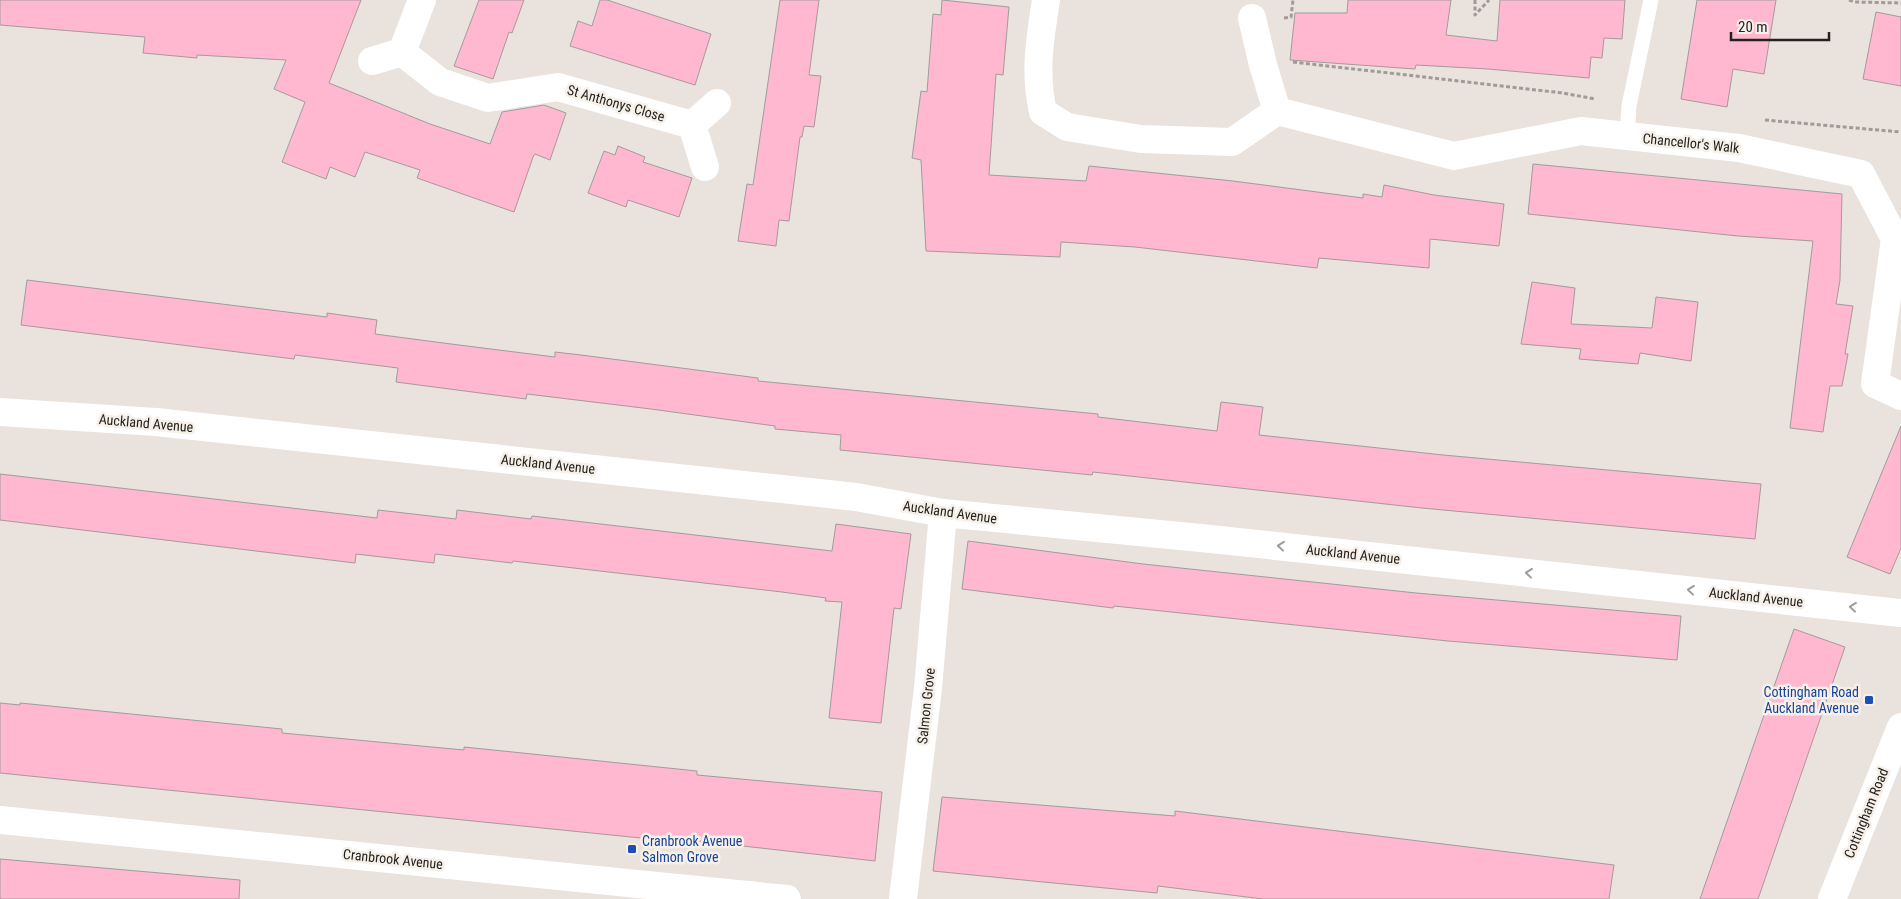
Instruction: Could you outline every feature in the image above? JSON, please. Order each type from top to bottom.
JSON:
[{"type":"street","points":[[372,61],[402,52],[422,0]]},
{"type":"street","points":[[1046,0],[1038,71],[1038,89],[1043,112],[1067,127],[1141,138],[1232,142],[1277,111],[1274,63],[1252,18]]},
{"type":"street","name":"St Anthonys Close","points":[[402,52],[440,82],[488,98],[558,87],[692,125]]},
{"type":"street","points":[[705,167],[692,125],[717,103]]},
{"type":"street","name":"Chancellor's Walk","points":[[1277,111],[1454,156],[1581,130],[1739,148],[1861,174],[1895,239],[1875,384],[1901,396]]},
{"type":"street","name":"Auckland Avenue","points":[[0,412],[166,423],[856,497],[943,513],[1221,540],[1901,613]]},
{"type":"street","name":"Salmon Grove","points":[[903,899],[928,688],[943,513]]},
{"type":"street","name":"Cottingham Road","points":[[1832,899],[1901,729]]},
{"type":"street","name":"Cranbrook Avenue","points":[[0,820],[787,899]]},
{"type":"lane","points":[[1627,136],[1629,106],[1651,0]]},
{"type":"path","points":[[1475,0],[1475,15],[1489,0]]},
{"type":"path","points":[[1848,0],[1855,2],[1901,3]]},
{"type":"path","points":[[1274,63],[1562,93],[1629,106]]},
{"type":"path","points":[[1756,119],[1901,132]]},
{"type":"building","points":[[0,0],[361,0],[329,83],[430,124],[490,144],[502,112],[544,105],[566,113],[550,160],[535,154],[533,157],[514,212],[417,178],[420,170],[365,152],[355,177],[330,167],[326,179],[282,162],[305,102],[274,89],[286,60],[197,55],[197,58],[143,53],[145,37],[0,25]]},
{"type":"building","points":[[479,0],[524,0],[512,33],[509,32],[493,79],[454,66]]},
{"type":"building","points":[[600,0],[607,0],[711,34],[695,85],[570,46],[578,21],[592,26]]},
{"type":"building","points":[[780,0],[819,0],[809,75],[821,76],[814,127],[804,126],[802,137],[800,137],[789,221],[779,220],[776,246],[738,241],[747,184],[753,185]]},
{"type":"building","points":[[942,0],[1009,7],[1003,75],[996,74],[989,175],[1086,181],[1089,166],[1233,181],[1363,198],[1363,194],[1382,197],[1384,185],[1434,195],[1504,204],[1499,246],[1430,239],[1429,268],[1319,258],[1317,268],[1135,247],[1061,242],[1060,257],[926,251],[921,160],[912,158],[921,91],[927,92],[933,14],[941,15]]},
{"type":"building","points":[[1348,0],[1451,0],[1446,35],[1497,41],[1500,0],[1625,0],[1622,39],[1604,38],[1602,58],[1591,57],[1589,78],[1488,69],[1416,65],[1415,69],[1290,60],[1295,13],[1347,13]]},
{"type":"building","points":[[1697,0],[1776,0],[1764,74],[1733,69],[1727,107],[1681,99]]},
{"type":"building","points":[[1876,12],[1901,17],[1901,86],[1863,79]]},
{"type":"building","points":[[618,146],[645,157],[643,162],[692,178],[679,217],[628,200],[626,207],[588,193],[604,151],[615,155]]},
{"type":"building","points":[[1533,164],[1842,194],[1840,280],[1836,304],[1853,306],[1845,354],[1848,354],[1842,386],[1830,386],[1823,432],[1790,428],[1813,241],[1738,236],[1528,214]]},
{"type":"building","points":[[27,280],[327,317],[327,313],[377,320],[375,334],[451,344],[555,357],[555,352],[758,378],[758,381],[1098,414],[1098,417],[1217,431],[1221,402],[1263,407],[1259,435],[1443,455],[1761,484],[1755,539],[1422,508],[1093,472],[1092,475],[840,450],[841,435],[775,429],[775,426],[527,394],[526,399],[396,382],[398,368],[295,355],[294,359],[21,325]]},
{"type":"building","points":[[1532,282],[1575,288],[1571,324],[1652,328],[1656,297],[1698,302],[1691,361],[1640,353],[1638,364],[1579,359],[1581,349],[1521,344]]},
{"type":"building","points":[[1901,426],[1901,548],[1890,574],[1847,557]]},
{"type":"building","points":[[0,474],[377,518],[378,510],[456,519],[457,510],[531,519],[532,516],[832,551],[836,524],[911,534],[901,609],[894,608],[881,723],[829,718],[842,602],[825,601],[826,598],[782,592],[513,561],[512,563],[435,554],[434,563],[356,554],[355,563],[0,520]]},
{"type":"building","points":[[968,541],[1143,564],[1416,593],[1681,616],[1677,660],[1448,641],[1114,606],[1113,608],[962,589]]},
{"type":"building","points":[[1794,629],[1845,647],[1758,899],[1700,899]]},
{"type":"building","points":[[0,703],[20,705],[20,703],[282,729],[282,733],[464,750],[464,747],[697,771],[697,775],[882,792],[875,861],[690,840],[690,843],[0,773]]},
{"type":"building","points":[[942,797],[1175,816],[1175,811],[1614,865],[1609,899],[1263,899],[1158,886],[1157,893],[933,871]]},
{"type":"building","points":[[0,859],[240,880],[239,899],[0,899]]},
{"type":"place","name":"Cottingham Road Auckland Avenue","points":[[1869,700]]},
{"type":"place","name":"Cranbrook Avenue Salmon Grove","points":[[632,849]]}]
